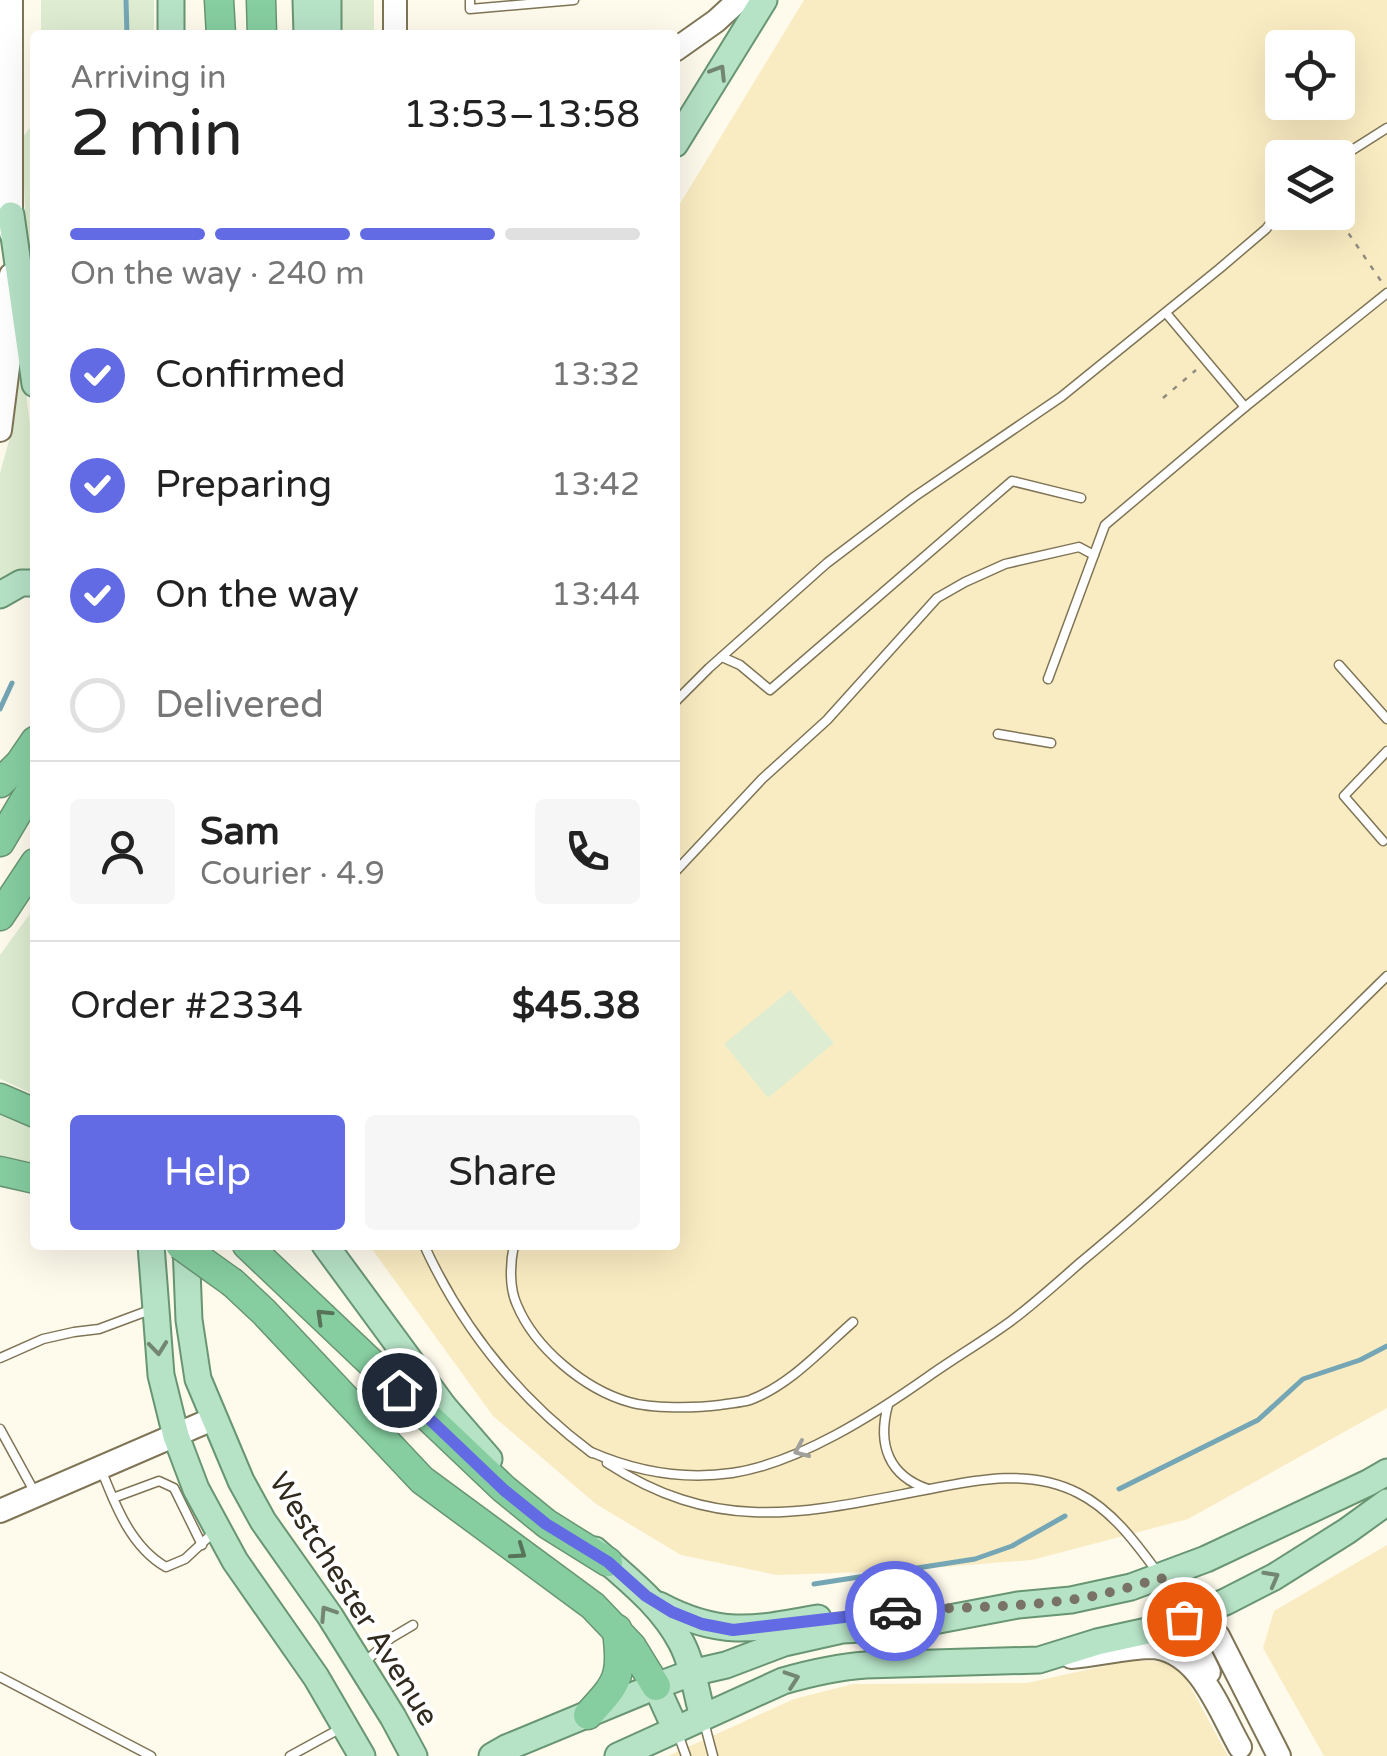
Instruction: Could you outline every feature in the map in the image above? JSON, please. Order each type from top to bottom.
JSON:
[{"type":"highway","points":[[219,0],[221,30]]},
{"type":"highway","points":[[261,0],[262,30]]},
{"type":"highway","points":[[0,783],[30,748]]},
{"type":"highway","points":[[0,842],[30,791]]},
{"type":"highway","points":[[0,916],[30,872]]},
{"type":"highway","points":[[0,1098],[30,1112]]},
{"type":"highway","points":[[0,1171],[30,1177]]},
{"type":"highway","points":[[190,1250],[264,1312],[422,1480],[593,1606],[632,1647],[656,1686]]},
{"type":"highway","points":[[252,1250],[504,1490],[546,1524],[608,1562]]},
{"type":"highway","points":[[588,1715],[618,1678],[618,1630]]},
{"type":"main road","points":[[0,430],[9,359],[11,215],[6,99],[11,0]]},
{"type":"main road","points":[[171,0],[171,30]]},
{"type":"main road","points":[[306,0],[307,30]]},
{"type":"main road","points":[[328,0],[328,30]]},
{"type":"main road","points":[[395,0],[396,30]]},
{"type":"main road","points":[[680,46],[739,0]]},
{"type":"main road","points":[[680,136],[764,0]]},
{"type":"main road","points":[[11,215],[30,349]]},
{"type":"main road","points":[[0,595],[20,583],[30,583]]},
{"type":"main road","points":[[151,1250],[161,1374],[188,1494],[209,1537],[242,1573],[316,1677],[362,1756]]},
{"type":"main road","name":"Westchester Avenue","points":[[183,1250],[188,1320],[198,1379],[241,1481],[263,1521],[330,1616],[414,1756]]},
{"type":"main road","points":[[330,1250],[472,1441],[646,1596],[672,1612],[702,1624],[733,1630],[900,1610],[1018,1606]]},
{"type":"main road","points":[[0,1511],[215,1418]]},
{"type":"main road","points":[[492,1756],[656,1686],[810,1636],[902,1627],[1071,1600],[1161,1578],[1241,1544],[1387,1472]]},
{"type":"main road","points":[[1039,1660],[1161,1628],[1225,1602],[1286,1570],[1387,1502]]},
{"type":"main road","points":[[1161,1578],[1192,1616],[1218,1636],[1279,1756]]},
{"type":"main road","points":[[646,1596],[681,1643],[703,1718]]},
{"type":"main road","points":[[1192,1616],[1206,1665],[1242,1751]]},
{"type":"main road","points":[[618,1756],[783,1682],[837,1667],[1039,1660],[1148,1648],[1172,1651],[1189,1662],[1242,1751]]},
{"type":"main road","points":[[656,1686],[676,1730]]},
{"type":"lane","points":[[470,0],[470,10],[574,0]]},
{"type":"lane","points":[[1355,148],[1387,128]]},
{"type":"lane","points":[[680,697],[863,534],[1030,420],[1265,230]]},
{"type":"lane","points":[[1048,679],[1105,525],[1387,293]]},
{"type":"lane","points":[[1166,313],[1245,406]]},
{"type":"lane","points":[[722,657],[740,665],[770,690],[1012,481],[1081,498]]},
{"type":"lane","points":[[680,867],[762,780],[827,720],[937,598],[1006,564],[1078,547],[1094,555]]},
{"type":"lane","points":[[1339,665],[1387,719]]},
{"type":"lane","points":[[998,734],[1051,743]]},
{"type":"lane","points":[[1383,841],[1344,796],[1387,751]]},
{"type":"lane","points":[[591,1452],[618,1464],[668,1474],[702,1476],[735,1472],[802,1450],[888,1406],[1012,1320],[1151,1204],[1387,976]]},
{"type":"lane","points":[[427,1250],[451,1298],[497,1364],[538,1409],[591,1452],[655,1490],[727,1511],[767,1514],[794,1513],[1008,1476],[1057,1484],[1080,1493],[1107,1511],[1161,1578]]},
{"type":"lane","points":[[513,1250],[515,1302],[531,1330],[557,1360],[590,1386],[631,1403],[698,1408],[748,1401],[788,1380],[853,1322]]},
{"type":"lane","points":[[0,1358],[43,1339],[99,1330],[154,1308]]},
{"type":"lane","points":[[888,1406],[884,1440],[893,1466],[914,1484],[929,1489]]},
{"type":"lane","points":[[0,1429],[36,1494]]},
{"type":"lane","points":[[101,1467],[130,1531],[148,1557],[166,1567],[185,1559],[209,1537]]},
{"type":"lane","points":[[113,1498],[159,1480],[188,1494]]},
{"type":"lane","points":[[361,1667],[391,1638],[413,1625]]},
{"type":"lane","points":[[0,1677],[151,1756]]},
{"type":"lane","points":[[703,1718],[713,1756]]},
{"type":"lane","points":[[290,1756],[345,1726]]},
{"type":"lane","points":[[676,1730],[686,1756]]},
{"type":"path","points":[[1347,230],[1387,284]]},
{"type":"path","points":[[1163,398],[1207,361]]},
{"type":"shaded area","points":[[804,0],[1387,0],[1387,1408],[1188,1519],[1032,1560],[777,1575],[681,1555],[596,1504],[493,1416],[373,1250],[680,1250],[680,204]]},
{"type":"shaded area","points":[[1387,1545],[1387,1756],[1324,1756],[1263,1648],[1274,1611]]},
{"type":"shaded area","points":[[1131,1660],[1166,1662],[1185,1677],[1228,1756],[668,1756],[794,1699],[853,1684],[1027,1683]]},
{"type":"green space","points":[[41,0],[154,0],[154,30],[41,30]]},
{"type":"green space","points":[[335,0],[374,0],[374,30],[334,30]]},
{"type":"green space","points":[[30,127],[30,273],[27,248],[23,137]]},
{"type":"green space","points":[[24,377],[30,425],[30,572],[0,580],[0,473],[12,430],[19,378]]},
{"type":"green space","points":[[30,914],[30,1093],[0,1079],[0,955]]},
{"type":"green space","points":[[790,990],[834,1043],[768,1098],[724,1044]]},
{"type":"green space","points":[[0,1112],[30,1125],[30,1165],[0,1162]]},
{"type":"waterway","points":[[126,0],[127,30]]},
{"type":"waterway","points":[[0,709],[12,683]]},
{"type":"waterway","points":[[1119,1489],[1258,1420],[1303,1379],[1360,1360],[1387,1346]]},
{"type":"waterway","points":[[814,1584],[975,1559],[1012,1546],[1065,1516]]},
{"type":"way so far","points":[[895,1611],[1071,1600],[1161,1578],[1199,1612],[1184,1619]]},
{"type":"route","points":[[399,1390],[504,1490],[672,1612],[702,1624],[733,1630],[895,1611]]}]
